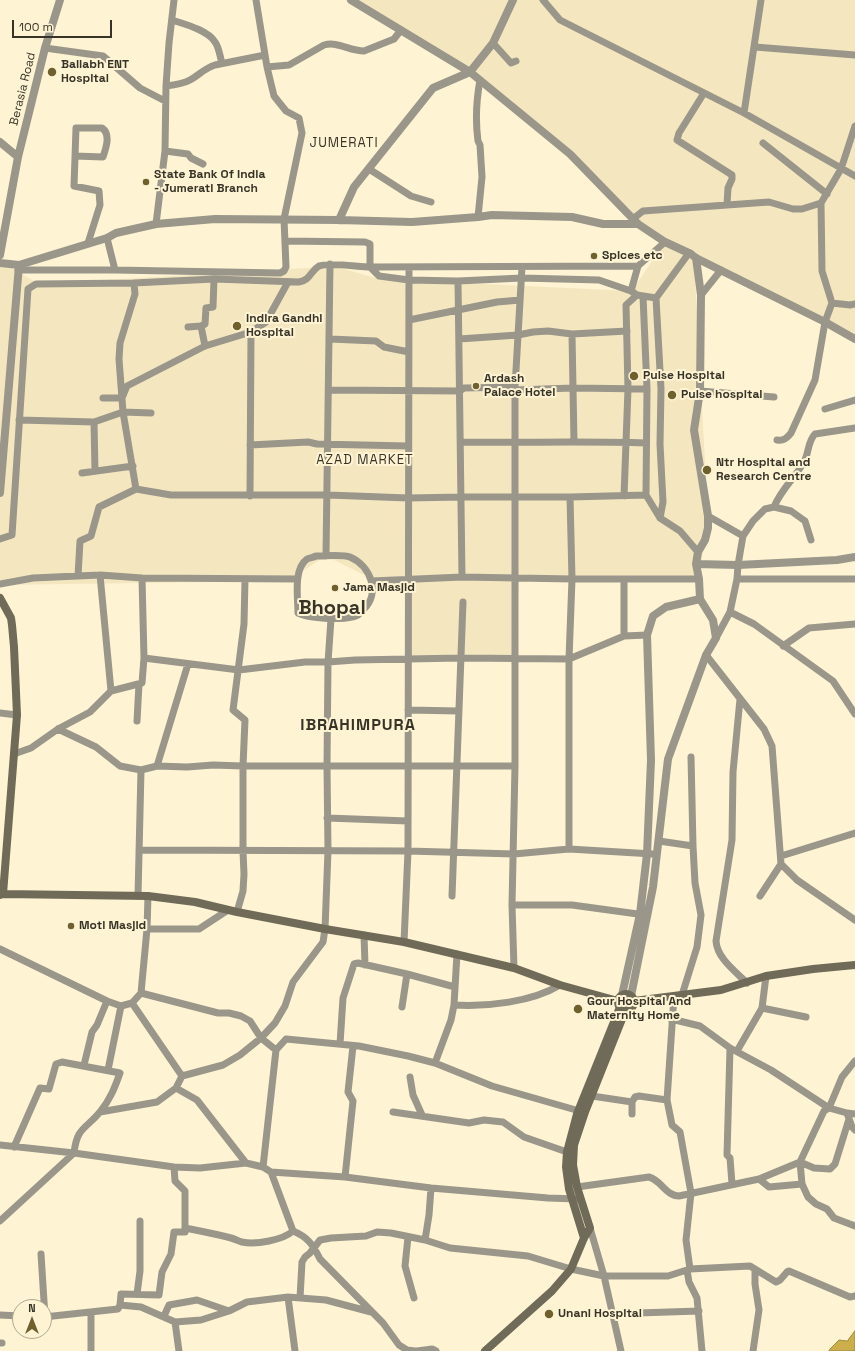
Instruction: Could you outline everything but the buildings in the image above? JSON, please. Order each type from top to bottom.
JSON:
[{"type":"main road","points":[[0,598],[11,618],[12,625],[16,715],[14,754],[1,894],[148,896],[195,902],[237,912],[404,942],[457,954],[514,968],[560,985],[622,1003],[631,1008],[632,999]]},
{"type":"main road","points":[[485,1351],[552,1291],[571,1269],[584,1238],[590,1228],[576,1199],[569,1189],[566,1167],[567,1152],[626,994],[632,999],[721,990],[766,976],[855,965]]},
{"type":"main road","points":[[584,1238],[576,1199],[577,1187],[574,1165],[574,1145],[582,1111],[592,1096],[622,1003]]},
{"type":"street","name":"Berasia Road","points":[[0,250],[18,156],[45,48],[60,0]]},
{"type":"street","points":[[156,224],[165,151],[165,101],[174,0]]},
{"type":"street","points":[[0,263],[18,268],[280,273],[284,271],[286,267],[284,219],[302,133],[299,118],[286,110],[274,96],[267,67],[256,0]]},
{"type":"street","points":[[351,0],[470,72],[570,154],[636,221],[665,242],[825,322],[855,340]]},
{"type":"street","points":[[339,220],[354,187],[433,88],[470,72],[493,42],[513,0]]},
{"type":"street","points":[[543,0],[560,20],[744,113],[855,176]]},
{"type":"street","points":[[744,113],[761,0]]},
{"type":"street","points":[[172,20],[199,30],[209,36],[215,42],[222,63]]},
{"type":"street","points":[[267,67],[289,65],[324,45],[329,44],[364,50],[394,39],[401,30]]},
{"type":"street","points":[[493,42],[511,63],[516,61]]},
{"type":"street","points":[[754,46],[855,55]]},
{"type":"street","points":[[45,48],[103,56],[140,88],[165,101]]},
{"type":"street","points":[[166,86],[183,83],[190,80],[208,67],[265,54]]},
{"type":"street","points":[[478,217],[482,177],[480,146],[478,142],[476,100],[480,80]]},
{"type":"street","points":[[704,93],[679,133],[677,140],[732,175],[728,188],[727,204]]},
{"type":"street","points":[[777,440],[781,441],[786,439],[790,433],[815,380],[825,322],[832,303],[822,270],[821,203],[841,169],[855,126]]},
{"type":"street","points":[[75,156],[103,156],[107,140],[107,133],[105,130],[102,128],[76,128],[75,156],[74,186],[99,192],[100,205],[88,243]]},
{"type":"street","points":[[0,142],[18,156]]},
{"type":"street","points":[[763,143],[827,194]]},
{"type":"street","points":[[165,151],[188,154],[191,158],[203,164]]},
{"type":"street","points":[[368,169],[411,196],[430,202]]},
{"type":"street","points":[[18,268],[88,243],[107,238],[116,232],[156,224],[215,218],[412,222],[492,215],[572,217],[603,224],[636,221],[644,211],[769,202],[793,209],[802,209],[821,203]]},
{"type":"street","points":[[107,238],[115,270]]},
{"type":"street","points":[[285,241],[365,242],[370,244],[370,267],[379,276],[409,280],[458,281],[522,278],[599,280],[637,294],[656,298]]},
{"type":"street","points":[[0,539],[12,535],[28,289],[36,284],[134,283],[214,279],[288,282],[305,281],[319,266],[330,264],[370,267],[638,266],[665,242]]},
{"type":"street","points":[[692,255],[701,295],[700,391],[694,430],[708,516],[708,528],[705,540],[698,552],[696,564],[699,578],[700,599],[713,620],[716,638]]},
{"type":"street","points":[[660,518],[663,502],[660,444],[661,389],[656,298],[692,255]]},
{"type":"street","points":[[326,556],[329,445],[330,264]]},
{"type":"street","points":[[638,266],[637,294],[647,389],[646,495],[660,518],[680,531],[698,552]]},
{"type":"street","points":[[404,942],[408,851],[409,267]]},
{"type":"street","points":[[514,968],[512,905],[516,659],[515,389],[522,267]]},
{"type":"street","points":[[0,493],[18,268]]},
{"type":"street","points":[[701,295],[721,270]]},
{"type":"street","points":[[188,327],[201,326],[205,324],[206,308],[213,307],[214,279]]},
{"type":"street","points":[[458,281],[462,577]]},
{"type":"street","points":[[122,398],[127,386],[205,346],[251,332],[266,322],[288,282]]},
{"type":"street","points":[[134,283],[135,294],[120,348],[119,359],[123,412],[136,489]]},
{"type":"street","points":[[624,496],[628,389],[626,305],[637,294]]},
{"type":"street","points":[[409,320],[497,302],[520,300]]},
{"type":"street","points":[[832,303],[850,305],[855,304]]},
{"type":"street","points":[[201,326],[205,346]]},
{"type":"street","points":[[459,339],[518,335],[548,331],[572,334],[627,331]]},
{"type":"street","points":[[250,496],[251,332]]},
{"type":"street","points":[[572,334],[574,442]]},
{"type":"street","points":[[330,339],[376,341],[384,347],[409,352]]},
{"type":"street","points":[[329,390],[460,391],[464,388],[647,389]]},
{"type":"street","points":[[700,391],[774,397]]},
{"type":"street","points":[[102,398],[122,398]]},
{"type":"street","points":[[825,409],[855,400]]},
{"type":"street","points":[[19,420],[94,422],[123,412],[151,413]]},
{"type":"street","points":[[94,422],[95,471]]},
{"type":"street","points":[[774,507],[777,499],[805,460],[811,438],[815,434],[855,428]]},
{"type":"street","points":[[250,445],[308,442],[329,445],[408,446]]},
{"type":"street","points":[[461,442],[646,443]]},
{"type":"street","points":[[82,473],[133,466]]},
{"type":"street","points":[[78,576],[80,541],[92,536],[99,507],[136,489],[171,495],[328,495],[408,498],[646,495]]},
{"type":"street","points":[[569,850],[569,659],[572,579],[570,497]]},
{"type":"street","points":[[622,1003],[658,855],[658,841],[668,759],[706,655],[730,612],[743,536],[753,521],[765,509],[774,507],[791,511],[805,521],[811,540]]},
{"type":"street","points":[[708,516],[743,536]]},
{"type":"street","points":[[316,556],[349,557],[362,565],[372,581],[372,600],[357,616],[331,619],[303,616],[298,613],[297,579],[300,569],[307,560],[316,556]]},
{"type":"street","points":[[696,564],[738,565],[836,560],[855,557]]},
{"type":"street","points":[[100,575],[110,691]]},
{"type":"street","points":[[0,584],[33,578],[100,575],[142,578],[297,579]]},
{"type":"street","points":[[372,581],[462,577],[572,579],[699,578]]},
{"type":"street","points":[[14,754],[31,748],[58,729],[90,712],[110,691],[142,683],[144,658],[142,578]]},
{"type":"street","points":[[624,578],[624,636]]},
{"type":"street","points":[[237,912],[243,891],[244,874],[244,720],[233,710],[244,624],[245,579]]},
{"type":"street","points":[[736,579],[855,579]]},
{"type":"street","points":[[632,999],[644,915],[648,854],[648,810],[651,760],[646,635],[653,616],[666,607],[700,599]]},
{"type":"street","points":[[452,896],[463,602]]},
{"type":"street","points":[[730,612],[754,624],[833,681],[855,714]]},
{"type":"street","points":[[100,1112],[157,1102],[176,1088],[182,1076],[222,1065],[240,1055],[261,1038],[275,1023],[285,1006],[293,982],[323,942],[325,929],[328,851],[326,766],[328,662],[331,619]]},
{"type":"street","points":[[783,646],[809,628],[855,624]]},
{"type":"street","points":[[144,658],[239,670],[305,662],[355,660],[461,658],[569,659],[624,636],[646,635]]},
{"type":"street","points":[[706,655],[764,729],[772,746],[782,864],[797,880],[855,920]]},
{"type":"street","points":[[156,766],[188,664]]},
{"type":"street","points":[[137,722],[139,684]]},
{"type":"street","points":[[740,699],[733,772],[732,845],[716,941],[716,949],[747,983]]},
{"type":"street","points":[[408,710],[459,711]]},
{"type":"street","points":[[0,714],[16,715]]},
{"type":"street","points":[[58,729],[96,747],[120,766],[141,770],[156,766],[187,767],[213,765],[515,766]]},
{"type":"street","points":[[691,757],[695,883],[701,915],[697,947],[678,995],[671,1019],[667,1100],[672,1125],[680,1132],[691,1193],[686,1240],[688,1270],[689,1282],[697,1298],[702,1351]]},
{"type":"street","points":[[138,896],[141,770]]},
{"type":"street","points":[[648,810],[662,812]]},
{"type":"street","points":[[327,818],[408,821]]},
{"type":"street","points":[[781,856],[855,833]]},
{"type":"street","points":[[658,841],[693,846]]},
{"type":"street","points":[[139,850],[408,851],[514,854],[569,850],[658,855]]},
{"type":"street","points":[[760,896],[782,864]]},
{"type":"street","points":[[0,949],[106,1001],[121,1006],[132,1003],[141,993],[147,929],[148,896]]},
{"type":"street","points":[[512,905],[572,905],[644,915]]},
{"type":"street","points":[[147,929],[199,929],[228,910]]},
{"type":"street","points":[[364,935],[364,965]]},
{"type":"street","points":[[435,1063],[451,1020],[454,1004],[457,954]]},
{"type":"street","points":[[340,1044],[343,998],[352,966],[358,963],[455,987]]},
{"type":"street","points":[[402,1006],[407,974]]},
{"type":"street","points":[[732,1184],[730,1158],[727,1155],[733,1049],[762,1008],[766,976]]},
{"type":"street","points":[[454,1004],[471,1006],[501,1003],[548,992],[560,985]]},
{"type":"street","points":[[141,993],[218,1013],[229,1013],[241,1016],[250,1021],[261,1038],[276,1050]]},
{"type":"street","points":[[84,1065],[92,1032],[97,1025],[106,1001]]},
{"type":"street","points":[[132,1003],[182,1076]]},
{"type":"street","points":[[108,1070],[121,1006]]},
{"type":"street","points":[[762,1008],[806,1018]]},
{"type":"street","points":[[671,1019],[700,1026],[733,1049],[771,1070],[829,1108],[848,1116],[855,1114]]},
{"type":"street","points":[[263,1167],[276,1050],[286,1039],[340,1044],[408,1056],[435,1063],[492,1086],[582,1111]]},
{"type":"street","points":[[345,1177],[353,1101],[348,1092],[353,1046]]},
{"type":"street","points":[[855,1061],[842,1078],[829,1108],[824,1111],[800,1162],[802,1184],[808,1198],[827,1209],[834,1218],[855,1226]]},
{"type":"street","points":[[0,1222],[74,1153],[75,1142],[79,1132],[100,1112],[114,1093],[120,1073],[84,1065],[62,1062],[56,1064],[49,1089],[40,1088],[14,1147]]},
{"type":"street","points":[[410,1077],[413,1095],[422,1115]]},
{"type":"street","points":[[176,1088],[197,1100],[246,1163]]},
{"type":"street","points":[[592,1096],[632,1102]]},
{"type":"street","points":[[632,1114],[632,1102],[635,1097],[638,1096],[667,1100]]},
{"type":"street","points":[[392,1112],[422,1115],[469,1123],[484,1120],[503,1122],[524,1137],[567,1152]]},
{"type":"street","points":[[848,1116],[852,1127],[855,1130]]},
{"type":"street","points":[[577,1187],[649,1177],[654,1178],[675,1196],[758,1178],[800,1162],[814,1168],[830,1169],[835,1164],[848,1116]]},
{"type":"street","points":[[0,1145],[74,1153],[174,1167],[200,1168],[246,1163],[263,1167],[271,1172],[345,1177],[431,1188],[576,1199]]},
{"type":"street","points":[[120,1306],[121,1294],[159,1295],[162,1272],[172,1254],[174,1232],[185,1232],[185,1191],[175,1181],[174,1167]]},
{"type":"street","points":[[271,1172],[293,1231],[303,1235],[314,1248],[320,1259],[383,1323],[399,1345],[406,1350],[416,1351],[432,1349],[436,1351]]},
{"type":"street","points":[[758,1178],[769,1187],[802,1184]]},
{"type":"street","points":[[425,1240],[431,1188]]},
{"type":"street","points":[[137,1294],[140,1271],[140,1220]]},
{"type":"street","points":[[185,1228],[243,1242],[263,1242],[273,1240],[290,1234],[293,1231]]},
{"type":"street","points":[[590,1228],[604,1276],[622,1351]]},
{"type":"street","points":[[300,1298],[302,1262],[320,1240],[366,1236],[377,1232],[425,1240],[450,1248],[528,1256],[571,1269],[604,1276],[668,1276],[688,1270],[750,1266],[776,1282],[789,1271],[850,1297],[855,1296]]},
{"type":"street","points":[[408,1237],[405,1266],[414,1298]]},
{"type":"street","points":[[41,1254],[44,1299]]},
{"type":"street","points":[[753,1351],[759,1310],[754,1284],[755,1269]]},
{"type":"street","points":[[52,1316],[118,1309],[120,1306],[142,1307],[175,1322],[201,1320],[229,1312],[247,1302],[288,1297],[326,1300],[372,1312]]},
{"type":"street","points":[[288,1297],[295,1351]]},
{"type":"street","points":[[164,1316],[169,1305],[197,1300],[229,1312]]},
{"type":"street","points":[[613,1315],[699,1311]]},
{"type":"street","points":[[91,1313],[91,1351]]},
{"type":"street","points":[[0,1315],[12,1316]]},
{"type":"street","points":[[175,1322],[179,1351]]},
{"type":"shaded area","name":"AZAD MARKET","points":[[347,0],[855,0],[855,342],[694,258],[708,517],[699,579],[519,578],[515,659],[408,659],[408,578],[372,579],[326,556],[287,581],[0,585],[0,261],[39,284],[322,267],[331,265],[379,279],[632,291],[664,243],[471,72]]},
{"type":"shaded area","points":[[855,1331],[855,1351],[829,1351],[839,1340],[847,1341]]},
{"type":"place","name":"Ballabh ENT Hospital","points":[[52,72]]},
{"type":"place","name":"State Bank Of India - Jumerati Branch","points":[[146,182]]},
{"type":"place","name":"Spices etc","points":[[594,256]]},
{"type":"place","name":"Indira Gandhi Hospital","points":[[237,326]]},
{"type":"place","name":"Pulse Hospital","points":[[634,376]]},
{"type":"place","name":"Ardash Palace Hotel","points":[[476,386]]},
{"type":"place","name":"Pulse hospital","points":[[672,395]]},
{"type":"place","name":"Ntr Hospital and Research Centre","points":[[707,470]]},
{"type":"place","name":"Jama Masjid","points":[[335,588]]},
{"type":"place","name":"Moti Masjid","points":[[71,926]]},
{"type":"place","name":"Gour Hospital And Maternity Home","points":[[578,1009]]},
{"type":"place","name":"Unani Hospital","points":[[549,1314]]},
{"type":"district","name":"JUMERATI","points":[[344,143]]},
{"type":"district","name":"AZAD MARKET","points":[[365,460]]},
{"type":"district","name":"Bhopal","points":[[332,609]]},
{"type":"district","name":"IBRAHIMPURA","points":[[358,726]]}]
